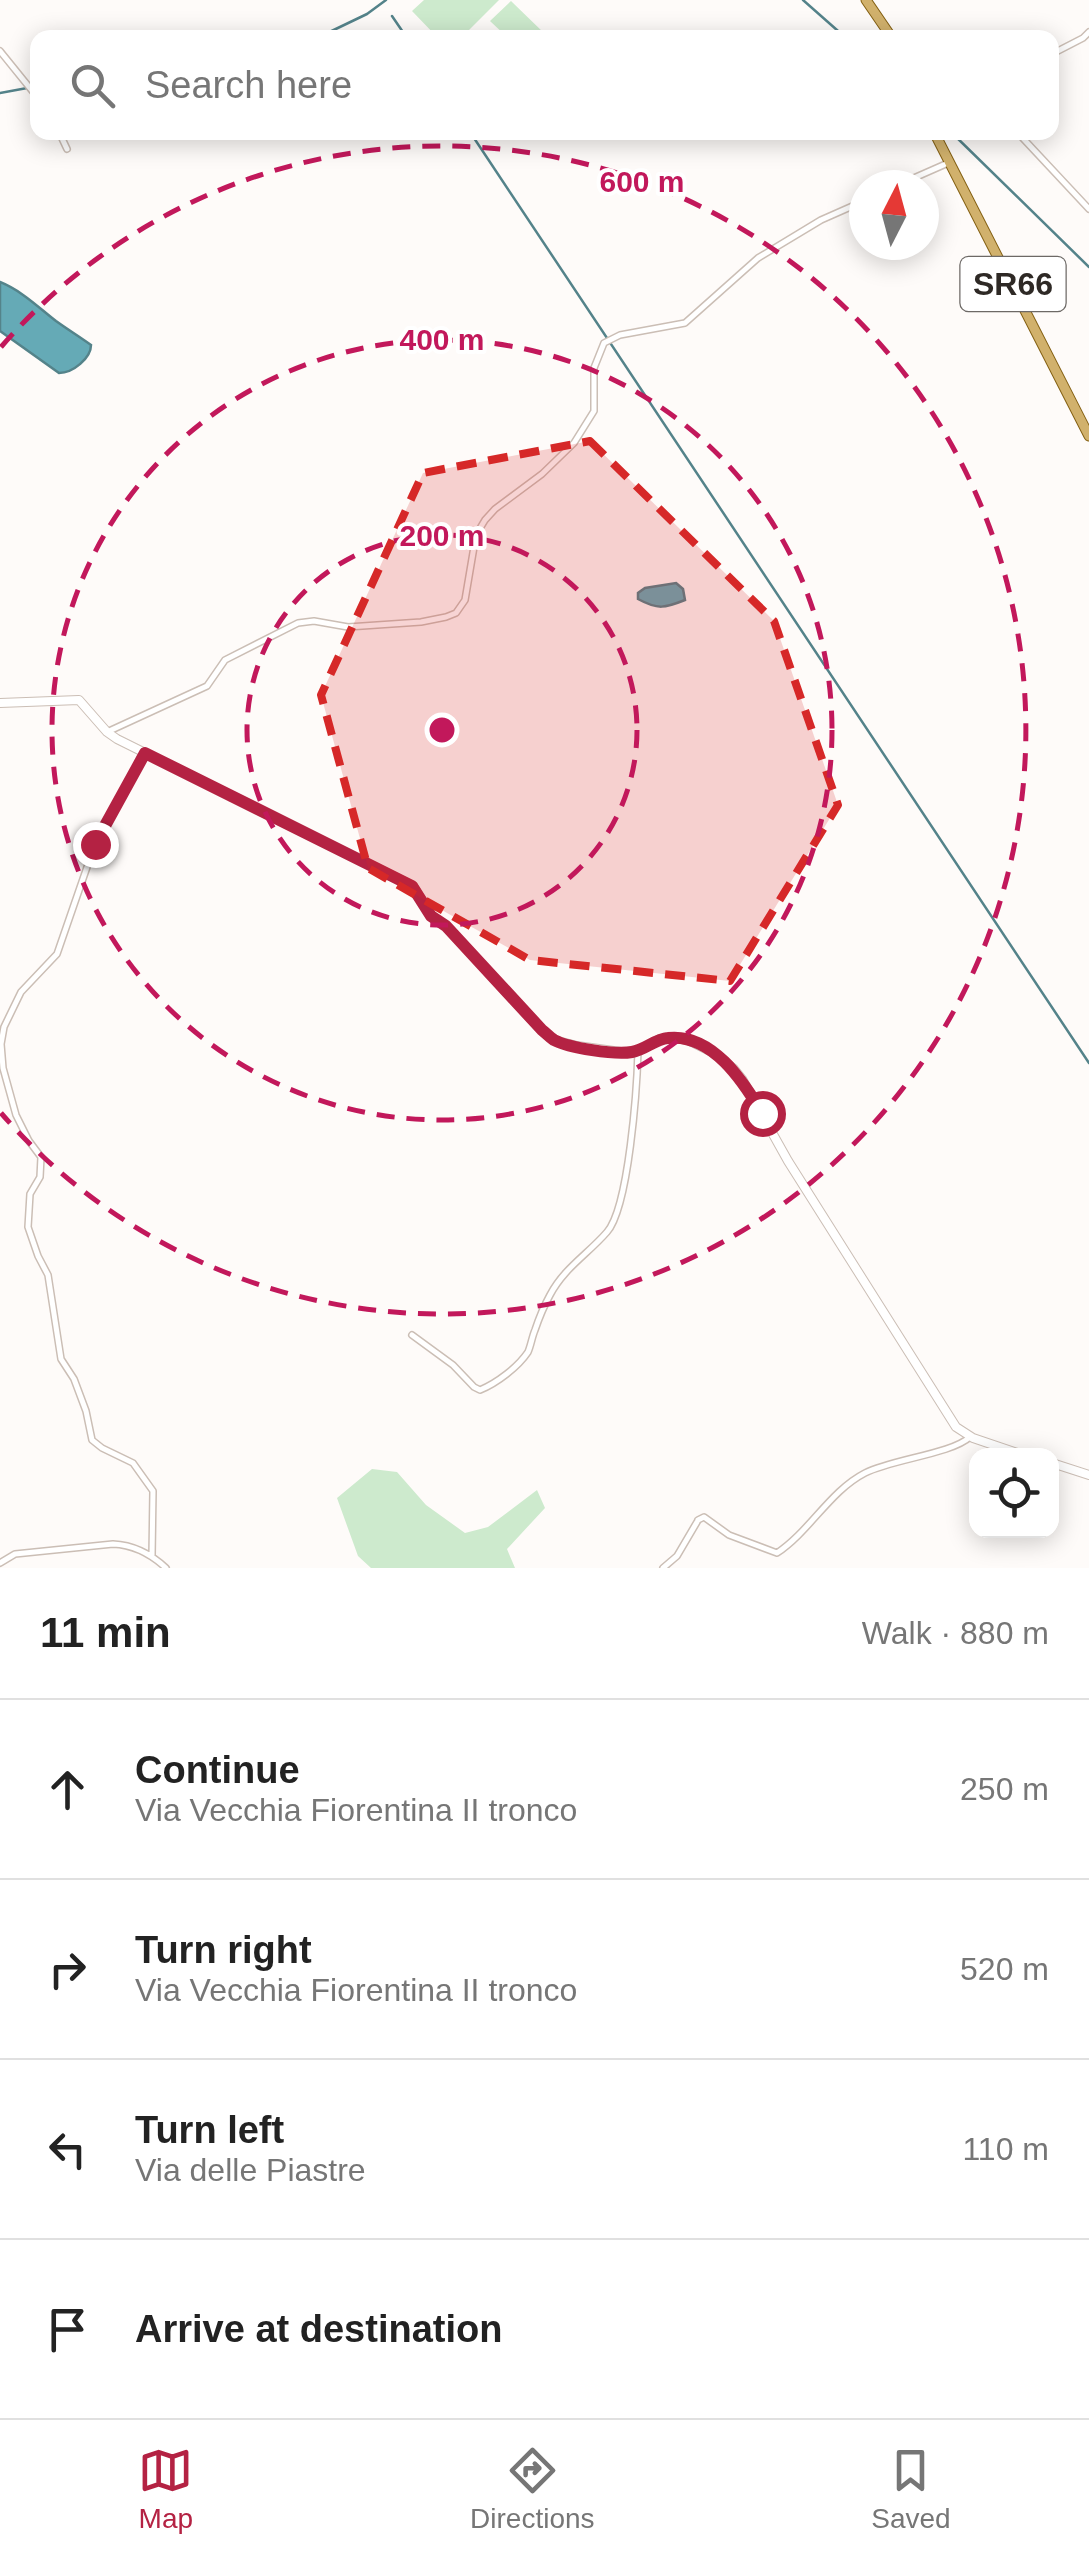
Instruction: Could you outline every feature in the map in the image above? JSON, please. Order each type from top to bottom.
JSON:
[{"type":"main road","points":[[866,0],[887,30]]},
{"type":"main road","name":"SR66","points":[[938,140],[1089,436]]},
{"type":"street","points":[[1059,50],[1089,32]]},
{"type":"street","points":[[0,51],[30,88]]},
{"type":"street","points":[[62,140],[66,149]]},
{"type":"street","points":[[1024,140],[1089,209]]},
{"type":"street","points":[[932,170],[948,163]]},
{"type":"street","points":[[107,732],[207,686],[225,660],[298,623],[314,621],[348,627],[403,624],[446,618],[456,612],[465,600],[476,535],[486,520],[574,443],[594,411],[594,368],[604,343],[620,335],[685,323],[758,258],[849,208]]},
{"type":"street","points":[[0,703],[78,700],[107,732],[412,886],[431,916],[446,926],[554,1040],[628,1053],[667,1038],[688,1040],[712,1052],[734,1069],[752,1096],[788,1161],[956,1427],[970,1437],[1002,1448]]},
{"type":"street","points":[[145,753],[95,844],[56,954],[21,992],[4,1027],[1,1044],[16,1115],[41,1157],[40,1177],[30,1194],[28,1226],[48,1274],[61,1359],[74,1379],[92,1440],[133,1463],[153,1491],[152,1556]]},
{"type":"street","points":[[412,1335],[480,1390],[491,1386],[529,1350],[559,1279],[608,1232],[614,1220],[634,1116],[638,1051]]},
{"type":"street","points":[[664,1568],[704,1517],[729,1535],[777,1552],[851,1481],[897,1460],[959,1445],[970,1437]]},
{"type":"street","points":[[1059,1466],[1089,1475]]},
{"type":"street","points":[[0,1563],[15,1554],[113,1544],[152,1556],[166,1568]]},
{"type":"highlighted area","points":[[590,441],[774,621],[838,805],[730,981],[530,960],[368,868],[321,695],[423,473]]},
{"type":"green space","points":[[424,0],[499,0],[469,30],[430,30],[412,11]]},
{"type":"green space","points":[[511,1],[541,30],[500,30],[490,21]]},
{"type":"green space","points":[[372,1469],[397,1472],[426,1505],[465,1533],[488,1527],[537,1490],[545,1508],[507,1549],[515,1568],[371,1568],[358,1556],[337,1498]]},
{"type":"water","points":[[0,282],[91,345],[85,360],[59,373],[0,331]]},
{"type":"water","points":[[676,583],[683,589],[685,600],[661,607],[638,599],[638,593],[645,588]]},
{"type":"waterway","points":[[334,30],[386,0]]},
{"type":"waterway","points":[[803,0],[837,30]]},
{"type":"waterway","points":[[392,16],[402,30]]},
{"type":"waterway","points":[[0,93],[30,87]]},
{"type":"waterway","points":[[475,140],[1089,1063]]},
{"type":"waterway","points":[[959,140],[1089,267]]},
{"type":"route","points":[[95,844],[145,753],[412,886],[431,916],[446,926],[554,1040],[628,1053],[667,1038],[688,1040],[734,1069],[762,1113]]}]
